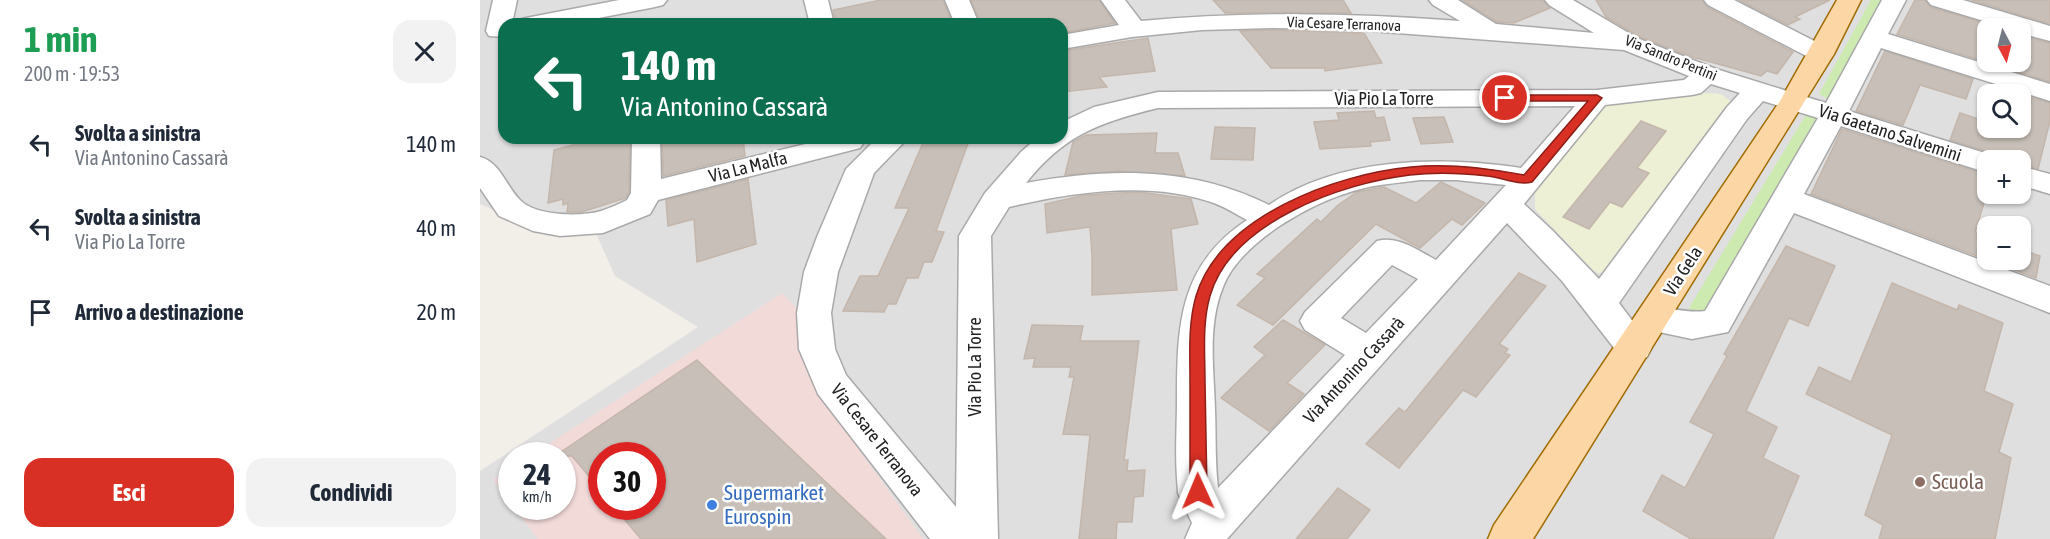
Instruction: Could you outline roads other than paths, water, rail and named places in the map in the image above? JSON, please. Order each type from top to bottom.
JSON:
[{"type":"main road","name":"Via Gela","points":[[1509,539],[1792,101],[1850,0]]},
{"type":"street","points":[[499,18],[505,0]]},
{"type":"street","points":[[816,0],[820,18]]},
{"type":"street","points":[[957,0],[964,18]]},
{"type":"street","points":[[1113,0],[1134,28]]},
{"type":"street","points":[[1186,0],[1203,22]]},
{"type":"street","points":[[1441,0],[1491,30]]},
{"type":"street","name":"Via Sandro Pertini","points":[[1557,0],[1628,42],[1707,74],[1792,101]]},
{"type":"street","points":[[1716,0],[1821,54]]},
{"type":"street","points":[[1652,319],[1692,326],[1716,323],[1834,114],[1894,0]]},
{"type":"street","points":[[1939,0],[2050,33]]},
{"type":"street","points":[[570,18],[649,6]]},
{"type":"street","name":"Via Cesare Terranova","points":[[1068,41],[1134,28],[1228,20],[1491,30],[1628,42]]},
{"type":"street","points":[[1874,38],[2050,93]]},
{"type":"street","name":"Via Pio La Torre","points":[[1068,132],[1104,113],[1158,100],[1597,98],[1692,87],[1707,74]]},
{"type":"street","points":[[1600,303],[1737,113],[1758,90]]},
{"type":"street","name":"Via Antonino Cassarà","points":[[1210,531],[1517,192],[1597,98]]},
{"type":"street","name":"Via Gaetano Salvemini","points":[[1792,101],[1977,160]]},
{"type":"street","points":[[480,166],[510,209],[533,220],[560,225],[603,222],[639,207],[646,193],[646,144]]},
{"type":"street","name":"Via Cesare Terranova","points":[[874,144],[853,150],[833,237],[821,272],[814,313],[817,349],[831,383],[956,539]]},
{"type":"street","name":"Via Pio La Torre","points":[[977,539],[975,236],[996,200],[1049,144]]},
{"type":"street","points":[[1052,144],[1044,164],[1050,176],[1066,184]]},
{"type":"street","name":"Via La Malfa","points":[[646,193],[853,150]]},
{"type":"street","points":[[1210,531],[1198,491],[1197,327],[1203,296],[1213,273],[1236,245],[1269,218],[1339,185],[1383,174],[1449,170],[1488,172],[1517,192],[1534,228],[1600,303],[1634,347]]},
{"type":"street","points":[[2031,178],[2050,184]]},
{"type":"street","points":[[996,200],[1066,184],[1155,184],[1224,196],[1269,218]]},
{"type":"street","points":[[1785,198],[2050,300]]},
{"type":"street","points":[[1370,353],[1317,321],[1388,249],[1440,276]]},
{"type":"place","name":"Scuola","points":[[1920,482]]},
{"type":"place","name":"Supermarket Eurospin","points":[[712,505]]}]
